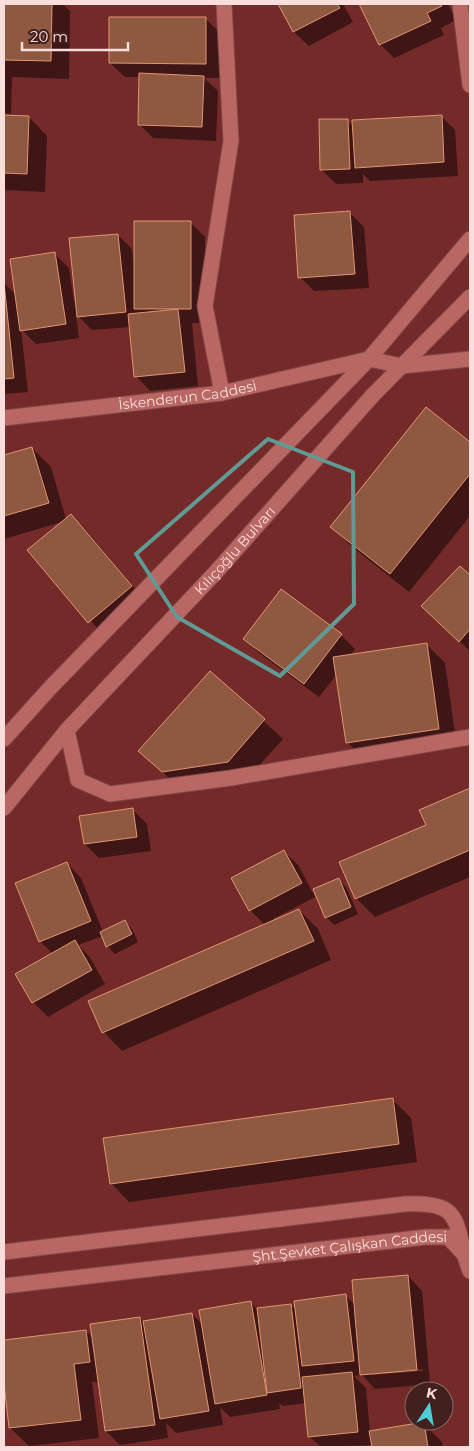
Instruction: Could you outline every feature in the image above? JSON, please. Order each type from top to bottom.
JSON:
[{"type":"street","points":[[222,393],[205,306],[230,141],[224,4]]},
{"type":"street","points":[[460,4],[470,85]]},
{"type":"street","points":[[4,739],[50,687],[369,359],[470,239]]},
{"type":"street","name":"Kılıçoğlu Bulvarı","points":[[4,808],[67,730],[216,572],[373,395],[470,297]]},
{"type":"street","points":[[369,359],[402,366],[470,359]]},
{"type":"street","name":"İskenderun Caddesi","points":[[4,418],[222,393],[369,359]]},
{"type":"street","points":[[67,730],[78,780],[110,794],[231,778],[470,738]]},
{"type":"street","name":"Şht.Şevket Çalışkan Caddesi","points":[[4,1252],[430,1202],[451,1213],[460,1230],[463,1253]]},
{"type":"street","name":"Şht.Şevket Çalışkan Caddesi","points":[[4,1286],[426,1237],[448,1237],[463,1253]]},
{"type":"street","points":[[463,1253],[470,1271]]},
{"type":"highlighted area","points":[[268,439],[353,472],[354,604],[280,676],[177,617],[136,554]]},
{"type":"building","points":[[4,4],[52,4],[51,61],[4,60]]},
{"type":"building","points":[[278,4],[337,4],[340,8],[293,32]]},
{"type":"building","points":[[359,4],[441,4],[442,6],[427,13],[431,21],[379,45]]},
{"type":"building","points":[[109,17],[206,17],[206,64],[109,63]]},
{"type":"building","points":[[139,73],[204,76],[202,127],[138,125]]},
{"type":"building","points":[[4,115],[29,116],[27,174],[4,173]]},
{"type":"building","points":[[442,115],[444,162],[355,168],[352,120]]},
{"type":"building","points":[[319,119],[348,119],[350,169],[320,170]]},
{"type":"building","points":[[350,211],[355,274],[298,278],[294,215]]},
{"type":"building","points":[[134,221],[191,221],[191,309],[134,309]]},
{"type":"building","points":[[118,234],[126,312],[77,317],[69,238]]},
{"type":"building","points":[[55,252],[66,324],[20,331],[10,259]]},
{"type":"building","points":[[4,283],[14,378],[4,379]]},
{"type":"building","points":[[178,309],[185,372],[134,377],[128,314]]},
{"type":"building","points":[[426,407],[470,442],[470,474],[390,574],[330,527]]},
{"type":"building","points":[[32,447],[49,503],[4,516],[4,455]]},
{"type":"building","points":[[71,514],[132,586],[88,623],[27,550]]},
{"type":"building","points":[[460,566],[470,575],[470,629],[459,642],[421,606]]},
{"type":"building","points":[[281,589],[342,634],[304,684],[243,639]]},
{"type":"building","points":[[427,643],[439,729],[346,743],[333,657]]},
{"type":"building","points":[[210,671],[265,719],[228,762],[162,772],[138,751]]},
{"type":"building","points":[[470,788],[470,850],[355,899],[339,862],[426,825],[419,810]]},
{"type":"building","points":[[133,808],[137,837],[84,844],[79,816]]},
{"type":"building","points":[[284,850],[302,883],[249,911],[231,878]]},
{"type":"building","points":[[67,862],[91,921],[39,942],[15,883]]},
{"type":"building","points":[[339,878],[351,907],[325,918],[313,889]]},
{"type":"building","points":[[299,909],[314,941],[102,1033],[88,1001]]},
{"type":"building","points":[[125,920],[132,934],[106,947],[100,932]]},
{"type":"building","points":[[75,940],[92,970],[32,1003],[15,974]]},
{"type":"building","points":[[393,1098],[399,1144],[110,1184],[103,1138]]},
{"type":"building","points":[[408,1275],[417,1370],[360,1375],[352,1280]]},
{"type":"building","points":[[346,1294],[354,1361],[302,1366],[294,1301]]},
{"type":"building","points":[[251,1301],[267,1395],[215,1404],[199,1310]]},
{"type":"building","points":[[291,1304],[301,1388],[267,1393],[257,1308]]},
{"type":"building","points":[[192,1313],[209,1411],[160,1419],[143,1321]]},
{"type":"building","points":[[140,1317],[155,1425],[105,1431],[90,1324]]},
{"type":"building","points":[[86,1330],[90,1362],[74,1364],[81,1420],[9,1428],[4,1384],[4,1340]]},
{"type":"building","points":[[352,1372],[358,1432],[308,1437],[302,1377]]},
{"type":"building","points":[[404,1425],[404,1431],[425,1431],[428,1447],[372,1447],[369,1431]]}]
